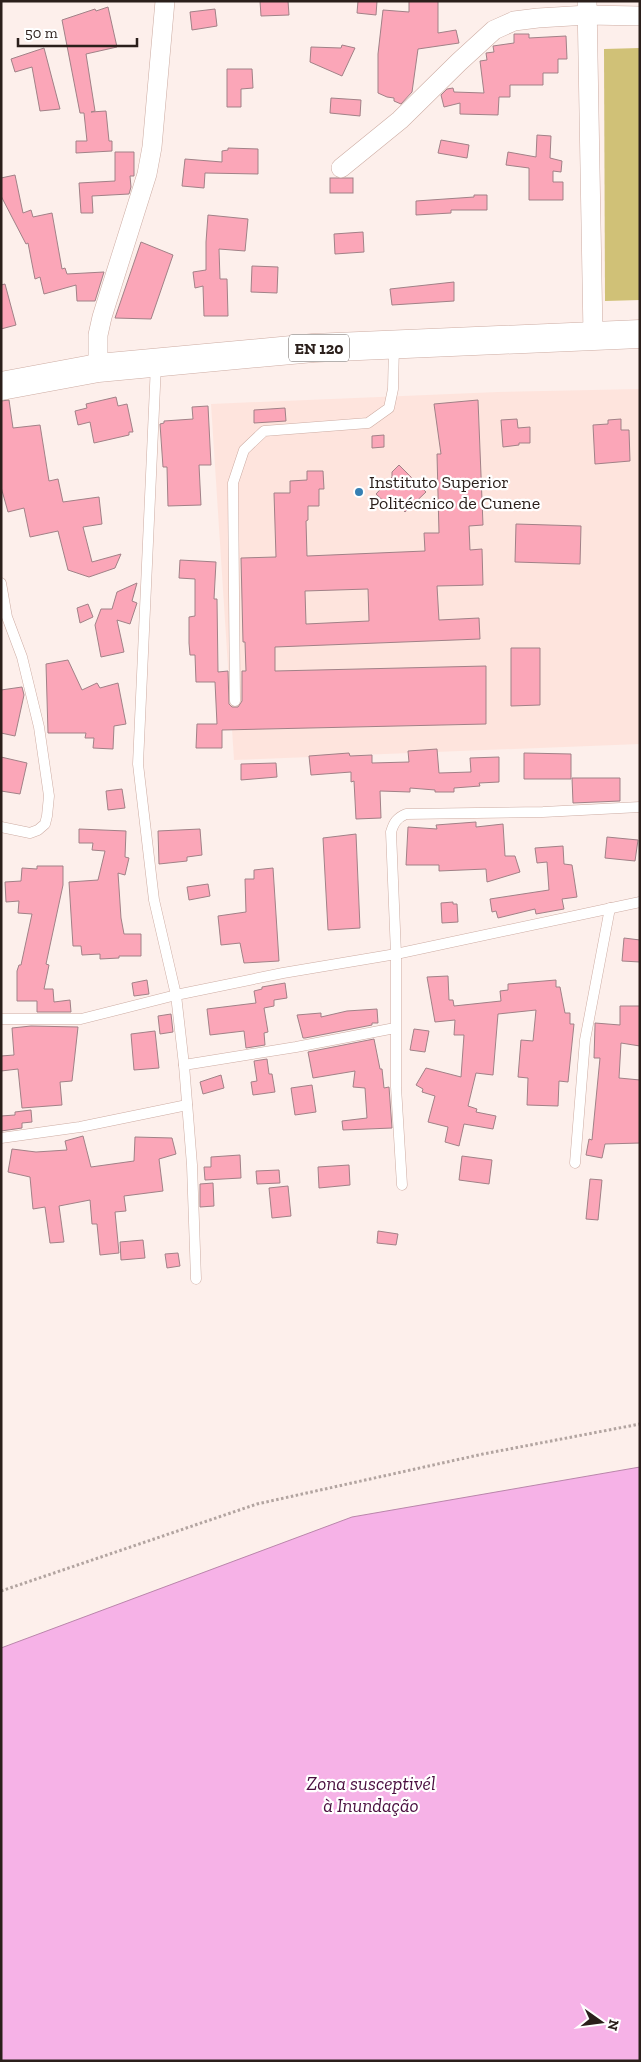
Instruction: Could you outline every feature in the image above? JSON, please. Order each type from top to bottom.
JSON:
[{"type":"main road","name":"EN 120","points":[[1,386],[98,368],[313,348],[640,334]]},
{"type":"street","points":[[98,368],[98,335],[102,317],[147,174],[152,147],[165,1]]},
{"type":"street","points":[[341,168],[400,120],[494,30],[514,21],[588,8],[640,16]]},
{"type":"street","points":[[588,8],[593,335]]},
{"type":"lane","points":[[234,701],[233,484],[244,450],[264,431],[368,423],[389,408],[393,389],[394,344]]},
{"type":"lane","points":[[156,363],[138,764],[154,900],[176,995],[184,1065],[192,1165],[196,1279]]},
{"type":"lane","points":[[1,583],[7,617],[22,657],[39,728],[49,796],[47,816],[44,824],[38,830],[30,834],[1,827]]},
{"type":"lane","points":[[402,1185],[395,1028],[396,954],[391,832],[393,824],[399,817],[406,814],[543,812],[640,807]]},
{"type":"lane","points":[[1,1019],[76,1019],[176,995],[536,926],[640,902]]},
{"type":"lane","points":[[574,1163],[585,1040],[610,908]]},
{"type":"lane","points":[[184,1065],[296,1047],[395,1028]]},
{"type":"lane","points":[[1,1138],[80,1127],[187,1104]]},
{"type":"path","points":[[1,1591],[258,1504],[474,1456],[640,1424]]},
{"type":"shaded area","points":[[640,48],[640,300],[605,301],[604,49]]},
{"type":"shaded area","name":"Instituto Superior Politécnico de Cunene","points":[[640,389],[640,744],[234,760],[211,404],[498,392]]},
{"type":"water","name":"Zona susceptivél à Inundação","points":[[640,1467],[640,2061],[1,2061],[1,1648],[352,1517]]},
{"type":"building","points":[[260,1],[288,1],[289,15],[261,16]]},
{"type":"building","points":[[358,1],[377,1],[376,15],[357,13]]},
{"type":"building","points":[[409,1],[438,1],[438,33],[456,30],[459,43],[418,49],[412,92],[401,104],[394,101],[394,98],[378,93],[378,54],[383,10],[409,12]]},
{"type":"building","points":[[108,7],[117,47],[86,54],[95,111],[91,112],[106,111],[112,151],[76,153],[76,141],[87,141],[84,113],[80,113],[62,20],[95,9],[96,11]]},
{"type":"building","points":[[215,9],[217,26],[192,30],[190,12]]},
{"type":"building","points":[[514,34],[529,34],[529,38],[566,36],[567,59],[558,59],[558,73],[543,73],[543,85],[510,85],[510,97],[499,97],[498,115],[460,114],[460,103],[444,107],[441,95],[447,89],[453,88],[454,92],[484,93],[480,61],[487,60],[486,53],[494,52],[493,46],[514,43]]},
{"type":"building","points":[[342,45],[355,48],[342,76],[310,62],[311,47],[341,48]]},
{"type":"building","points":[[44,48],[60,109],[40,111],[32,67],[15,72],[11,59]]},
{"type":"building","points":[[227,69],[252,69],[253,88],[241,89],[241,107],[227,107]]},
{"type":"building","points":[[331,98],[361,100],[360,116],[330,113]]},
{"type":"building","points":[[537,135],[551,136],[550,158],[562,161],[561,172],[553,171],[553,182],[563,182],[563,200],[529,200],[529,168],[506,165],[508,152],[536,157]]},
{"type":"building","points":[[441,140],[469,145],[467,158],[438,153]]},
{"type":"building","points":[[228,148],[258,149],[258,174],[205,173],[204,188],[182,186],[185,159],[222,162],[222,151],[228,150]]},
{"type":"building","points":[[115,152],[134,152],[134,176],[130,176],[131,187],[129,194],[92,196],[93,213],[81,213],[79,183],[115,181]]},
{"type":"building","points":[[15,175],[23,213],[31,210],[33,217],[52,213],[62,269],[65,268],[67,274],[104,272],[95,301],[77,301],[76,285],[44,294],[40,277],[35,279],[28,243],[26,244],[1,196],[1,178]]},
{"type":"building","points":[[330,178],[353,178],[353,193],[330,193]]},
{"type":"building","points":[[474,195],[487,195],[487,210],[451,210],[451,213],[416,215],[416,201],[474,197]]},
{"type":"building","points":[[208,215],[248,219],[245,251],[219,249],[220,279],[227,279],[228,316],[204,316],[203,286],[195,288],[193,272],[206,270]]},
{"type":"building","points":[[363,232],[364,252],[335,254],[334,234]]},
{"type":"building","points":[[141,242],[173,255],[151,319],[115,318]]},
{"type":"building","points":[[252,266],[278,267],[277,293],[251,292]]},
{"type":"building","points":[[454,282],[454,301],[392,305],[390,289]]},
{"type":"building","points":[[5,284],[16,325],[1,329],[1,285]]},
{"type":"building","points":[[116,397],[118,406],[127,404],[133,432],[129,432],[129,435],[94,443],[90,422],[78,425],[75,411],[87,408],[86,404]]},
{"type":"building","points":[[9,400],[13,428],[40,425],[49,481],[58,479],[63,502],[99,497],[102,524],[83,527],[92,562],[121,554],[115,568],[89,577],[68,570],[58,531],[30,537],[24,508],[8,512],[1,487],[1,401]]},
{"type":"building","points":[[478,400],[483,525],[469,526],[470,550],[482,549],[483,585],[437,586],[439,620],[479,618],[480,639],[275,647],[275,671],[486,666],[486,724],[222,730],[222,748],[196,748],[197,724],[217,724],[215,682],[196,682],[195,655],[190,655],[189,643],[189,617],[195,616],[195,579],[179,578],[180,560],[216,562],[214,599],[217,599],[218,672],[228,671],[229,704],[232,707],[238,707],[242,701],[242,671],[246,671],[245,642],[243,642],[241,558],[276,557],[274,493],[290,493],[290,481],[307,480],[307,471],[323,471],[324,489],[319,489],[319,506],[308,506],[308,520],[306,521],[307,556],[425,551],[424,533],[439,533],[437,454],[441,454],[434,404]],"holes":[[[368,589],[369,621],[306,624],[305,591]]]},
{"type":"building","points":[[208,406],[211,465],[199,465],[201,505],[168,506],[167,467],[163,467],[160,424],[164,423],[164,421],[193,419],[192,407]]},
{"type":"building","points":[[285,408],[286,421],[254,423],[254,410]]},
{"type":"building","points":[[517,419],[518,428],[530,427],[530,443],[519,443],[519,445],[503,447],[501,420]]},
{"type":"building","points":[[621,419],[621,430],[629,430],[630,461],[595,464],[593,425],[608,424],[608,420]]},
{"type":"building","points":[[384,435],[384,447],[372,448],[372,436]]},
{"type":"building","points":[[399,465],[426,492],[405,512],[398,505],[393,510],[376,494],[392,477],[392,472]]},
{"type":"building","points":[[516,524],[581,526],[580,564],[515,562]]},
{"type":"building","points":[[137,583],[132,601],[137,603],[130,624],[117,620],[124,652],[101,657],[95,625],[101,609],[112,609],[117,592]]},
{"type":"building","points":[[88,604],[93,617],[80,623],[77,608]]},
{"type":"building","points":[[511,648],[540,648],[540,705],[511,706]]},
{"type":"building","points":[[68,660],[82,690],[97,683],[100,688],[118,683],[126,724],[114,726],[113,749],[93,748],[94,738],[85,738],[86,733],[48,733],[46,664]]},
{"type":"building","points":[[22,687],[24,695],[15,736],[1,733],[1,690]]},
{"type":"building","points":[[437,749],[439,773],[471,772],[470,758],[499,757],[499,782],[479,783],[480,786],[454,788],[454,792],[435,792],[435,790],[410,788],[410,792],[380,791],[381,818],[356,819],[354,781],[351,782],[351,772],[311,775],[309,756],[349,753],[350,756],[372,755],[372,763],[409,762],[408,751]]},
{"type":"building","points":[[524,753],[571,754],[571,779],[524,779]]},
{"type":"building","points":[[1,757],[27,763],[20,794],[1,791]]},
{"type":"building","points":[[276,763],[277,777],[241,780],[241,764]]},
{"type":"building","points":[[572,778],[620,778],[620,801],[573,803]]},
{"type":"building","points":[[122,789],[125,808],[108,810],[106,791]]},
{"type":"building","points":[[476,822],[476,827],[503,824],[505,856],[515,856],[520,872],[487,882],[486,869],[439,871],[439,865],[406,865],[408,827],[437,829],[436,825]]},
{"type":"building","points":[[79,829],[126,831],[125,857],[129,858],[125,875],[118,873],[121,918],[124,934],[141,934],[141,956],[119,956],[119,958],[100,959],[100,954],[82,955],[81,946],[73,946],[69,882],[98,880],[105,851],[92,850],[93,843],[79,843]]},
{"type":"building","points":[[200,829],[202,855],[187,857],[187,861],[159,864],[158,831]]},
{"type":"building","points":[[356,834],[360,928],[328,930],[323,838]]},
{"type":"building","points":[[607,837],[638,840],[635,861],[605,858]]},
{"type":"building","points":[[563,846],[564,864],[572,865],[577,897],[562,899],[564,909],[536,914],[535,909],[498,918],[496,911],[492,912],[490,899],[549,890],[547,862],[537,863],[535,848]]},
{"type":"building","points":[[37,866],[63,866],[63,885],[46,964],[49,965],[44,989],[53,989],[54,1002],[70,1000],[71,1012],[37,1012],[37,1001],[17,1001],[17,971],[19,965],[21,965],[32,914],[18,913],[19,901],[6,902],[5,882],[21,881],[22,868],[37,869]]},
{"type":"building","points":[[273,868],[279,961],[244,963],[240,943],[221,945],[218,916],[246,912],[245,879],[254,879],[254,870]]},
{"type":"building","points":[[208,884],[210,896],[189,900],[187,887]]},
{"type":"building","points":[[453,902],[453,904],[457,904],[458,922],[442,923],[441,903]]},
{"type":"building","points":[[624,938],[640,940],[640,962],[622,961]]},
{"type":"building","points":[[448,976],[449,1000],[453,1000],[454,1006],[501,1001],[500,991],[508,990],[508,984],[556,980],[556,987],[560,987],[565,1013],[570,1013],[570,1024],[574,1024],[568,1082],[559,1081],[558,1106],[527,1105],[528,1078],[518,1077],[521,1040],[533,1041],[536,1010],[498,1014],[493,1075],[476,1073],[468,1106],[477,1109],[476,1112],[496,1116],[493,1129],[464,1124],[459,1146],[445,1142],[448,1127],[428,1122],[435,1096],[422,1092],[423,1089],[416,1085],[426,1068],[461,1077],[464,1035],[454,1035],[455,1020],[435,1022],[427,977]]},
{"type":"building","points":[[147,980],[149,994],[134,996],[132,983]]},
{"type":"building","points":[[285,983],[287,998],[274,1000],[274,1006],[264,1008],[268,1032],[264,1033],[265,1045],[246,1048],[244,1031],[210,1035],[207,1009],[256,1003],[254,991],[262,989],[262,987]]},
{"type":"building","points":[[620,1006],[640,1006],[640,1046],[621,1043],[619,1078],[640,1080],[640,1143],[605,1144],[602,1158],[586,1155],[589,1139],[592,1140],[600,1058],[594,1058],[595,1023],[620,1025]]},
{"type":"building","points":[[377,1009],[378,1023],[305,1038],[303,1038],[297,1015],[321,1013],[321,1017],[347,1011]]},
{"type":"building","points":[[171,1014],[173,1032],[160,1034],[158,1016]]},
{"type":"building","points":[[31,1026],[78,1027],[72,1081],[60,1082],[62,1105],[22,1108],[18,1069],[1,1071],[1,1056],[14,1055],[12,1028]]},
{"type":"building","points":[[414,1029],[429,1031],[425,1052],[410,1050]]},
{"type":"building","points":[[155,1031],[159,1068],[134,1070],[131,1034]]},
{"type":"building","points":[[374,1039],[380,1069],[382,1069],[384,1088],[389,1087],[392,1128],[343,1130],[342,1121],[367,1118],[365,1088],[353,1087],[355,1071],[313,1078],[308,1052]]},
{"type":"building","points":[[267,1059],[269,1074],[272,1074],[275,1092],[253,1095],[251,1082],[257,1081],[254,1061]]},
{"type":"building","points":[[221,1075],[224,1088],[203,1094],[200,1082]]},
{"type":"building","points":[[312,1085],[316,1112],[295,1115],[291,1088]]},
{"type":"building","points":[[31,1110],[32,1122],[22,1123],[22,1128],[1,1131],[1,1116],[15,1115],[15,1112]]},
{"type":"building","points":[[83,1136],[91,1167],[134,1161],[135,1137],[172,1138],[176,1154],[159,1159],[163,1191],[124,1196],[126,1211],[115,1212],[119,1253],[100,1255],[97,1224],[92,1224],[90,1200],[59,1206],[64,1242],[50,1243],[45,1207],[33,1209],[30,1177],[8,1172],[12,1149],[36,1152],[67,1150],[65,1141]]},
{"type":"building","points":[[240,1155],[241,1178],[205,1180],[204,1167],[211,1167],[211,1157]]},
{"type":"building","points":[[462,1156],[492,1160],[489,1184],[459,1180]]},
{"type":"building","points":[[349,1165],[350,1185],[319,1188],[318,1167]]},
{"type":"building","points":[[279,1170],[280,1183],[257,1184],[256,1171]]},
{"type":"building","points":[[590,1179],[602,1180],[598,1220],[586,1219]]},
{"type":"building","points":[[213,1183],[214,1206],[200,1207],[200,1184]]},
{"type":"building","points":[[288,1186],[291,1216],[272,1218],[269,1188]]},
{"type":"building","points":[[378,1231],[398,1234],[396,1245],[377,1243]]},
{"type":"building","points":[[143,1240],[145,1258],[121,1260],[120,1242]]},
{"type":"building","points":[[178,1253],[180,1266],[167,1268],[165,1254]]},
{"type":"place","name":"Instituto Superior Politécnico de Cunene","points":[[359,492]]}]
